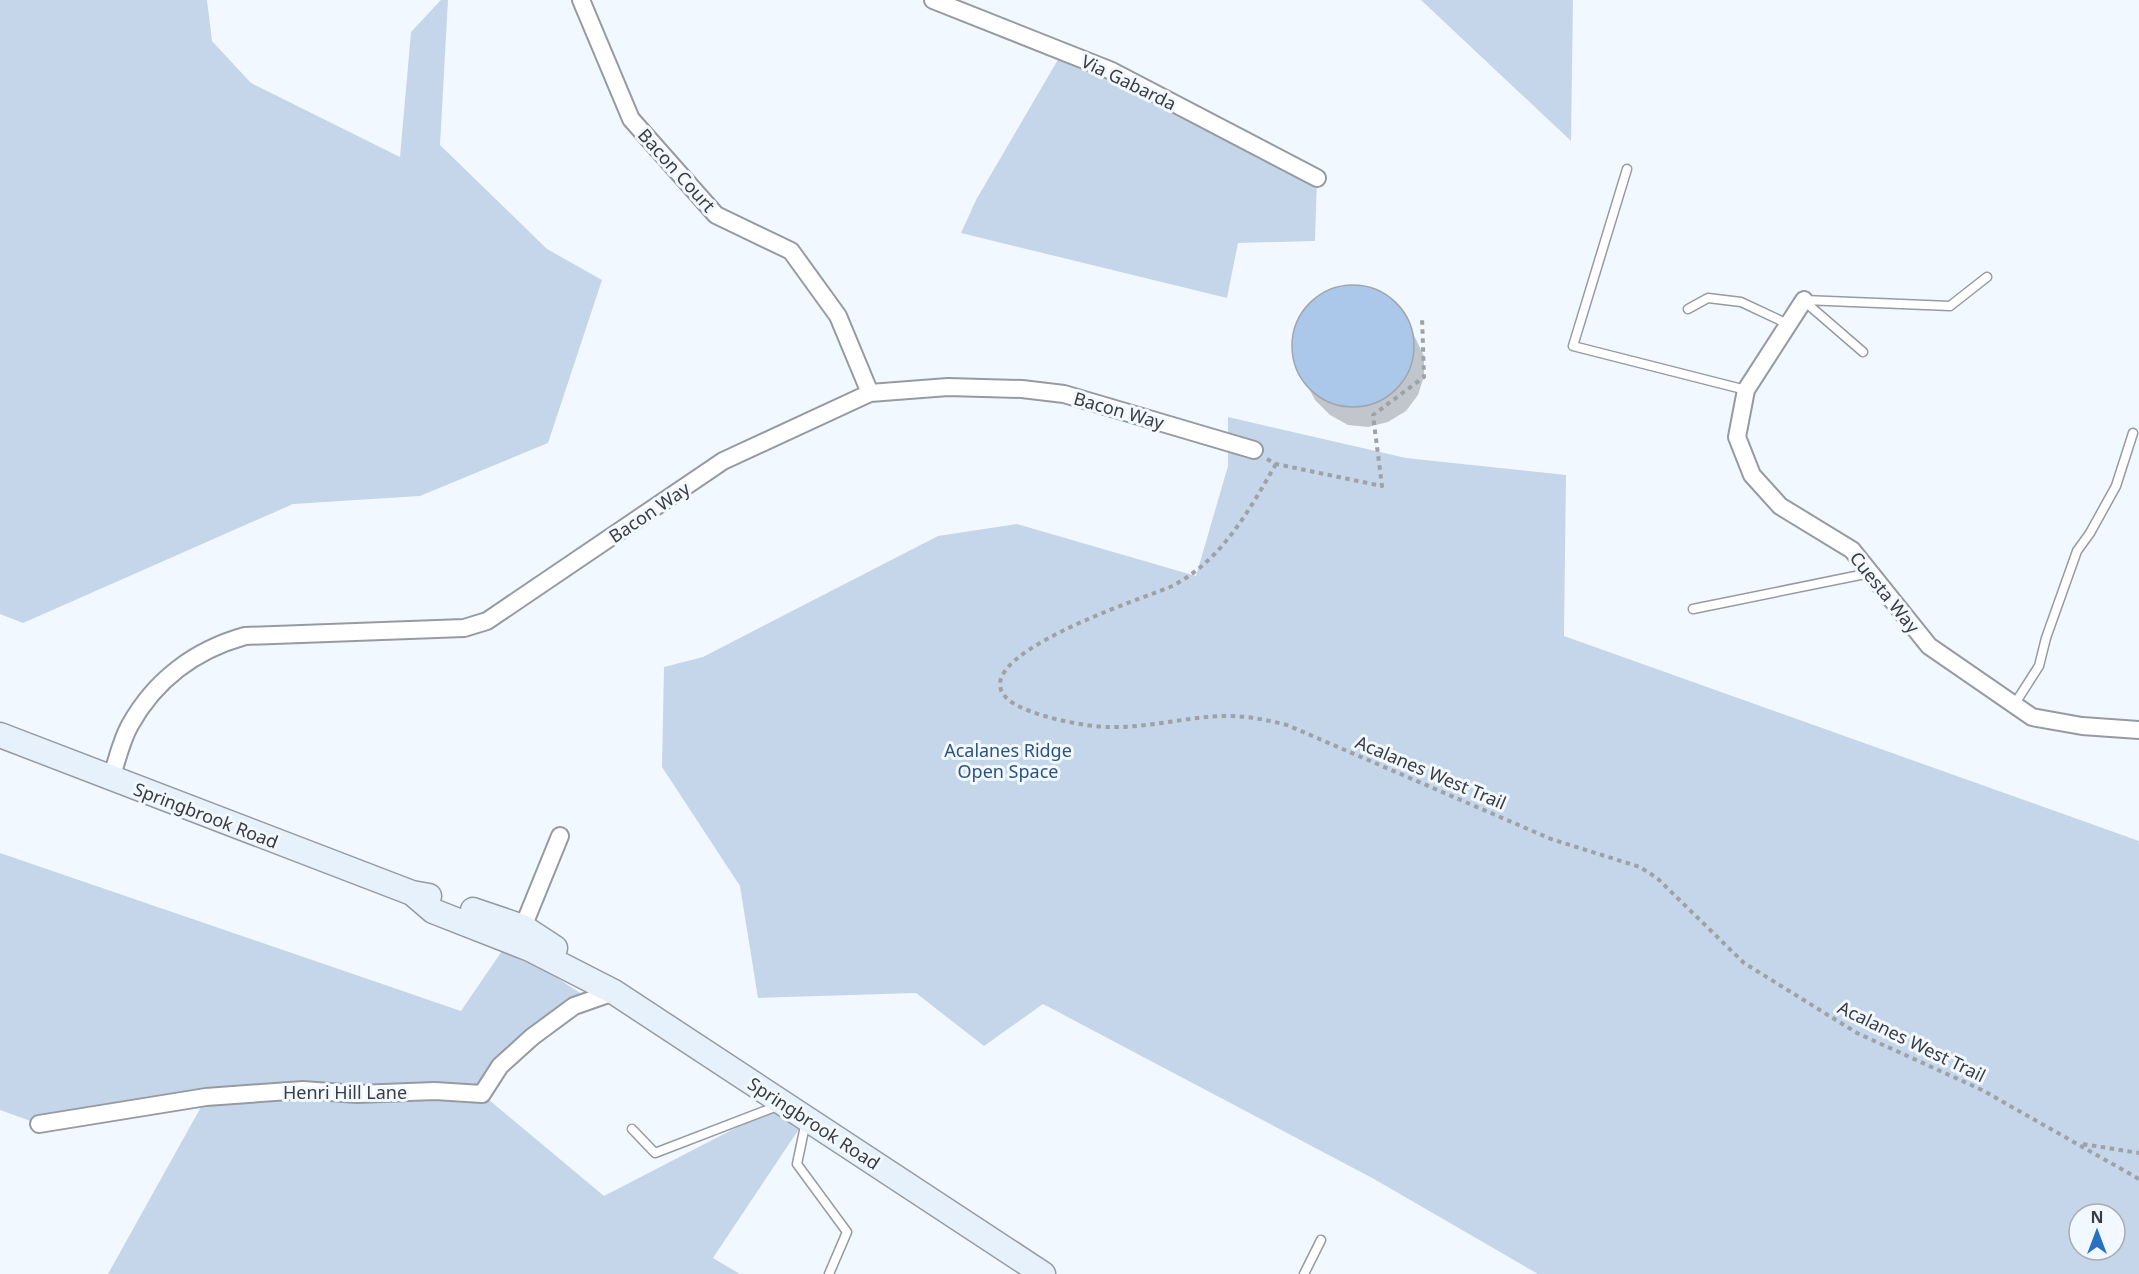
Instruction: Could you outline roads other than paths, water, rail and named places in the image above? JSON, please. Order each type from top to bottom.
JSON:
[{"type":"street","name":"Bacon Court","points":[[581,0],[631,119],[716,215],[791,251],[838,316],[870,393]]},
{"type":"street","name":"Via Gabarda","points":[[933,0],[1112,71],[1317,178]]},
{"type":"street","name":"Cuesta Way","points":[[1804,300],[1746,390],[1737,436],[1752,475],[1780,506],[1852,550],[1929,646],[2032,717],[2082,726],[2139,730]]},
{"type":"street","name":"Bacon Way","points":[[111,778],[128,727],[159,684],[183,664],[217,644],[245,636],[464,628],[487,621],[723,461],[870,393],[948,387],[1022,388],[1064,394],[1254,450]]},
{"type":"street","name":"Springbrook Road","points":[[0,735],[412,893],[523,927],[557,949],[583,975]]},
{"type":"street","points":[[523,927],[561,836]]},
{"type":"street","name":"Springbrook Road","points":[[412,893],[433,911],[530,949],[614,992],[1043,1274]]},
{"type":"street","name":"Henri Hill Lane","points":[[39,1124],[206,1097],[303,1090],[357,1094],[435,1091],[482,1094],[500,1066],[532,1037],[574,1006],[614,992]]},
{"type":"lane","points":[[1628,169],[1573,346],[1746,390]]},
{"type":"lane","points":[[1804,300],[1950,306],[1987,277]]},
{"type":"lane","points":[[1688,309],[1708,298],[1741,302],[1788,324]]},
{"type":"lane","points":[[1804,300],[1863,352]]},
{"type":"lane","points":[[2014,705],[2039,666],[2049,629],[2077,551],[2090,533],[2116,486],[2133,433]]},
{"type":"lane","points":[[1693,609],[1870,573]]},
{"type":"lane","points":[[632,1129],[655,1153],[784,1103]]},
{"type":"lane","points":[[807,1118],[798,1164],[847,1232],[829,1274]]},
{"type":"lane","points":[[1304,1274],[1321,1240]]},
{"type":"park label","name":"Acalanes Ridge Open Space","points":[[1008,760]]}]
